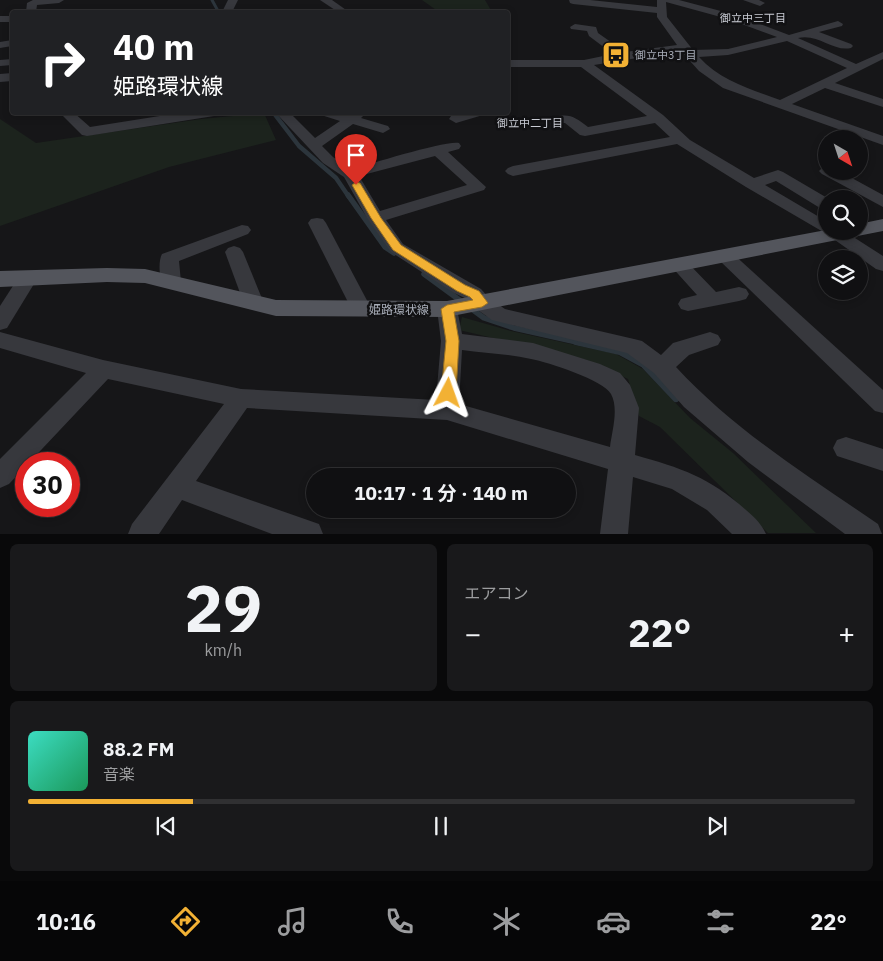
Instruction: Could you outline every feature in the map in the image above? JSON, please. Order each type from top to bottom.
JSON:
[{"type":"main road","name":"姫路環状線","points":[[0,279],[107,275],[144,276],[276,308],[464,306],[818,236]]},
{"type":"street","points":[[31,10],[32,3],[59,0]]},
{"type":"street","points":[[325,0],[341,10]]},
{"type":"street","points":[[748,0],[760,4]]},
{"type":"street","points":[[573,2],[661,5],[732,17],[788,38],[854,67]]},
{"type":"street","points":[[591,10],[661,5]]},
{"type":"street","points":[[661,5],[687,51],[703,68],[722,82],[780,105],[883,141]]},
{"type":"street","points":[[510,64],[584,63],[624,56],[687,51],[728,52],[838,24]]},
{"type":"street","points":[[575,27],[592,29],[593,34],[624,56]]},
{"type":"street","points":[[808,32],[847,46]]},
{"type":"street","points":[[780,105],[854,67],[883,55]]},
{"type":"street","points":[[584,63],[658,118],[680,139],[752,184],[818,214]]},
{"type":"street","points":[[822,83],[874,102]]},
{"type":"street","points":[[68,115],[87,132],[132,119],[171,116]]},
{"type":"street","points":[[284,115],[328,160],[350,174],[376,218],[397,248],[461,288],[474,294],[464,306],[452,341],[447,410]]},
{"type":"street","points":[[456,119],[477,115]]},
{"type":"street","points":[[313,146],[355,116],[383,129]]},
{"type":"street","points":[[560,120],[568,119],[585,132],[658,118]]},
{"type":"street","points":[[513,171],[680,139]]},
{"type":"street","points":[[350,174],[454,146]]},
{"type":"street","points":[[376,218],[478,187],[437,150]]},
{"type":"street","points":[[812,163],[818,166]]},
{"type":"street","points":[[752,184],[778,175],[818,199]]},
{"type":"street","points":[[843,180],[883,202]]},
{"type":"street","points":[[318,223],[361,308]]},
{"type":"street","points":[[171,282],[169,258],[242,230]]},
{"type":"street","points":[[862,240],[883,264]]},
{"type":"street","points":[[234,252],[253,301]]},
{"type":"street","points":[[725,256],[883,404]]},
{"type":"street","points":[[679,265],[712,299]]},
{"type":"street","points":[[0,323],[27,278]]},
{"type":"street","points":[[688,304],[739,294]]},
{"type":"street","points":[[464,306],[634,347],[662,367],[692,400],[757,454],[868,534]]},
{"type":"street","points":[[0,340],[103,369],[241,398],[447,410],[679,479],[717,501],[752,534]]},
{"type":"street","points":[[662,367],[681,348],[710,340]]},
{"type":"street","points":[[452,341],[533,351],[592,370],[612,379],[622,391],[627,408],[614,534]]},
{"type":"street","points":[[0,476],[103,369]]},
{"type":"street","points":[[142,534],[241,398]]},
{"type":"street","points":[[846,448],[883,460]]},
{"type":"street","points":[[177,486],[309,534]]},
{"type":"shaded area","points":[[422,0],[485,0],[491,10],[436,10]]},
{"type":"shaded area","points":[[265,115],[276,140],[169,167],[0,226],[0,119],[36,143],[201,119]]},
{"type":"shaded area","points":[[462,317],[511,331],[616,354],[643,369],[690,418],[733,453],[816,533],[768,533],[660,427],[639,416],[628,379],[587,360],[459,330]]},
{"type":"waterway","points":[[212,0],[217,10]]},
{"type":"waterway","points":[[275,115],[299,146],[336,178],[349,197]]},
{"type":"waterway","points":[[348,195],[385,247],[394,253]]},
{"type":"waterway","points":[[424,274],[484,318],[514,328],[581,343]]},
{"type":"waterway","points":[[576,341],[620,351],[644,364],[676,398]]},
{"type":"place","name":"御立中3丁目","points":[[616,55]]},
{"type":"district","name":"御立中三丁目","points":[[753,18]]},
{"type":"district","name":"御立中二丁目","points":[[530,123]]},
{"type":"route","points":[[356,185],[397,248],[461,288],[474,294],[482,303],[447,309],[452,341],[448,393]]}]
